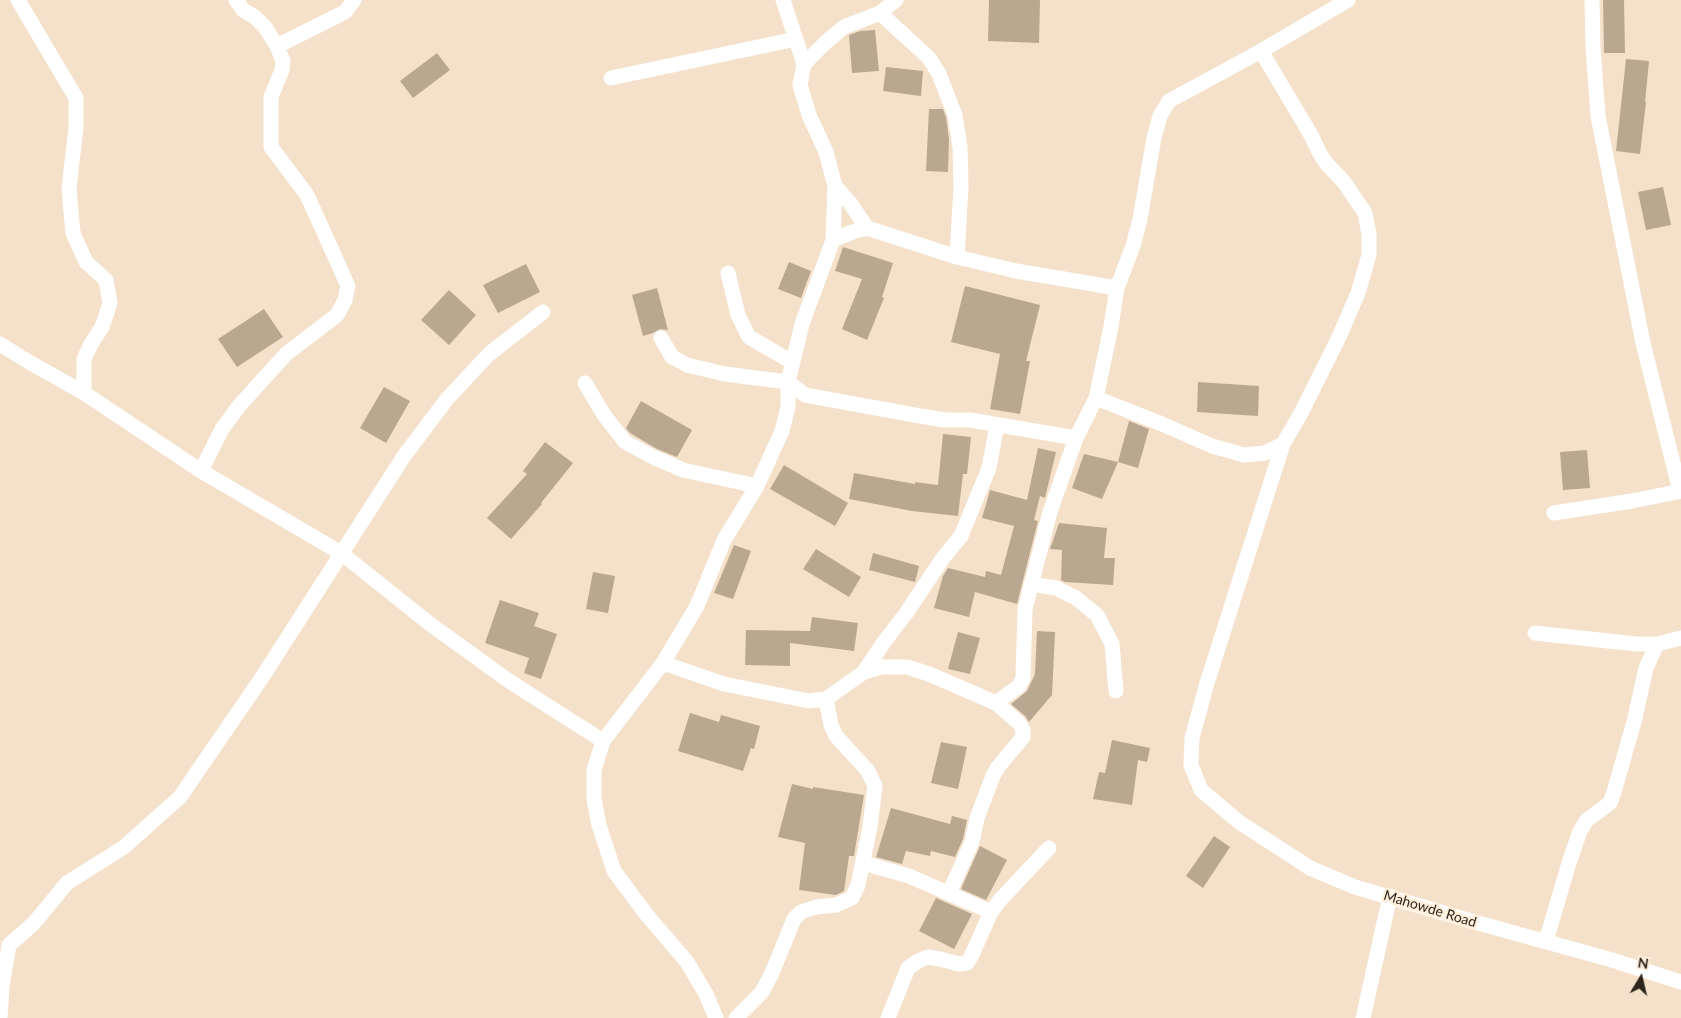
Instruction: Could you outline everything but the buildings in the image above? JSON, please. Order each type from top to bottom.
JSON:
[{"type":"street","points":[[18,0],[76,98],[76,127],[69,189],[73,232],[86,262],[106,280],[110,303],[102,327],[84,359],[84,393]]},
{"type":"street","points":[[201,471],[222,429],[239,406],[286,354],[337,315],[345,300],[348,286],[307,195],[271,148],[271,97],[282,70],[283,61],[277,46],[265,27],[243,10],[236,0]]},
{"type":"street","points":[[277,46],[345,12],[354,0]]},
{"type":"street","points":[[716,1018],[706,994],[687,962],[646,914],[614,871],[598,825],[594,799],[594,770],[603,741],[663,663],[697,606],[724,540],[736,517],[757,486],[782,431],[788,407],[788,382],[802,324],[833,240],[835,186],[826,152],[810,115],[800,85],[804,64],[783,0]]},
{"type":"street","points":[[804,64],[844,27],[880,13],[896,0]]},
{"type":"street","points":[[996,703],[1019,686],[1024,678],[1025,609],[1031,584],[1050,512],[1076,438],[1096,398],[1117,288],[1135,237],[1160,116],[1169,101],[1261,51],[1348,0]]},
{"type":"street","points":[[1554,513],[1632,501],[1680,491],[1643,343],[1598,116],[1592,0]]},
{"type":"street","points":[[880,13],[930,58],[940,74],[955,115],[960,147],[961,187],[957,257]]},
{"type":"street","points":[[610,78],[796,39]]},
{"type":"street","points":[[1096,398],[1212,446],[1244,455],[1266,453],[1283,444],[1300,415],[1339,337],[1358,293],[1369,255],[1369,234],[1365,213],[1348,188],[1320,154],[1311,134],[1261,51]]},
{"type":"street","points":[[835,186],[850,203],[867,228]]},
{"type":"street","points":[[833,240],[867,228],[957,257],[1016,271],[1117,288]]},
{"type":"street","points":[[728,274],[738,315],[749,336],[792,362]]},
{"type":"street","points":[[0,1018],[2,987],[9,945],[34,923],[67,882],[124,847],[180,797],[262,679],[404,456],[447,399],[488,354],[543,312]]},
{"type":"street","points":[[661,338],[672,357],[687,365],[725,374],[788,382],[805,395],[821,399],[872,406],[928,418],[970,420],[1076,438]]},
{"type":"street","points":[[0,344],[84,393],[201,471],[341,553],[430,624],[509,680],[603,741]]},
{"type":"street","points":[[585,383],[604,415],[624,442],[683,470],[757,486]]},
{"type":"street","points":[[864,672],[943,558],[961,536],[989,468],[997,424]]},
{"type":"street","name":"Mahowde Road","points":[[1283,444],[1207,683],[1192,738],[1191,765],[1201,790],[1239,822],[1310,868],[1356,886],[1681,982]]},
{"type":"street","points":[[1031,584],[1056,588],[1076,598],[1097,616],[1112,644],[1116,691]]},
{"type":"street","points":[[1535,633],[1615,643],[1657,644],[1681,638]]},
{"type":"street","points":[[1546,941],[1580,831],[1587,820],[1610,803],[1634,722],[1646,668],[1657,644]]},
{"type":"street","points":[[663,663],[724,684],[809,701],[826,699],[864,672],[882,667],[907,667],[929,674],[996,703],[1019,723],[1023,730],[1023,737],[998,767],[993,776],[977,818],[972,842],[949,893]]},
{"type":"street","points":[[736,1018],[762,992],[772,973],[794,919],[802,912],[816,907],[836,905],[852,898],[858,885],[876,786],[868,771],[836,736],[831,725],[826,699]]},
{"type":"street","points":[[888,1018],[908,968],[928,957],[959,964],[967,963],[991,912],[1049,848]]},
{"type":"street","points":[[863,863],[909,876],[991,912]]},
{"type":"street","points":[[1363,1018],[1390,896]]}]
